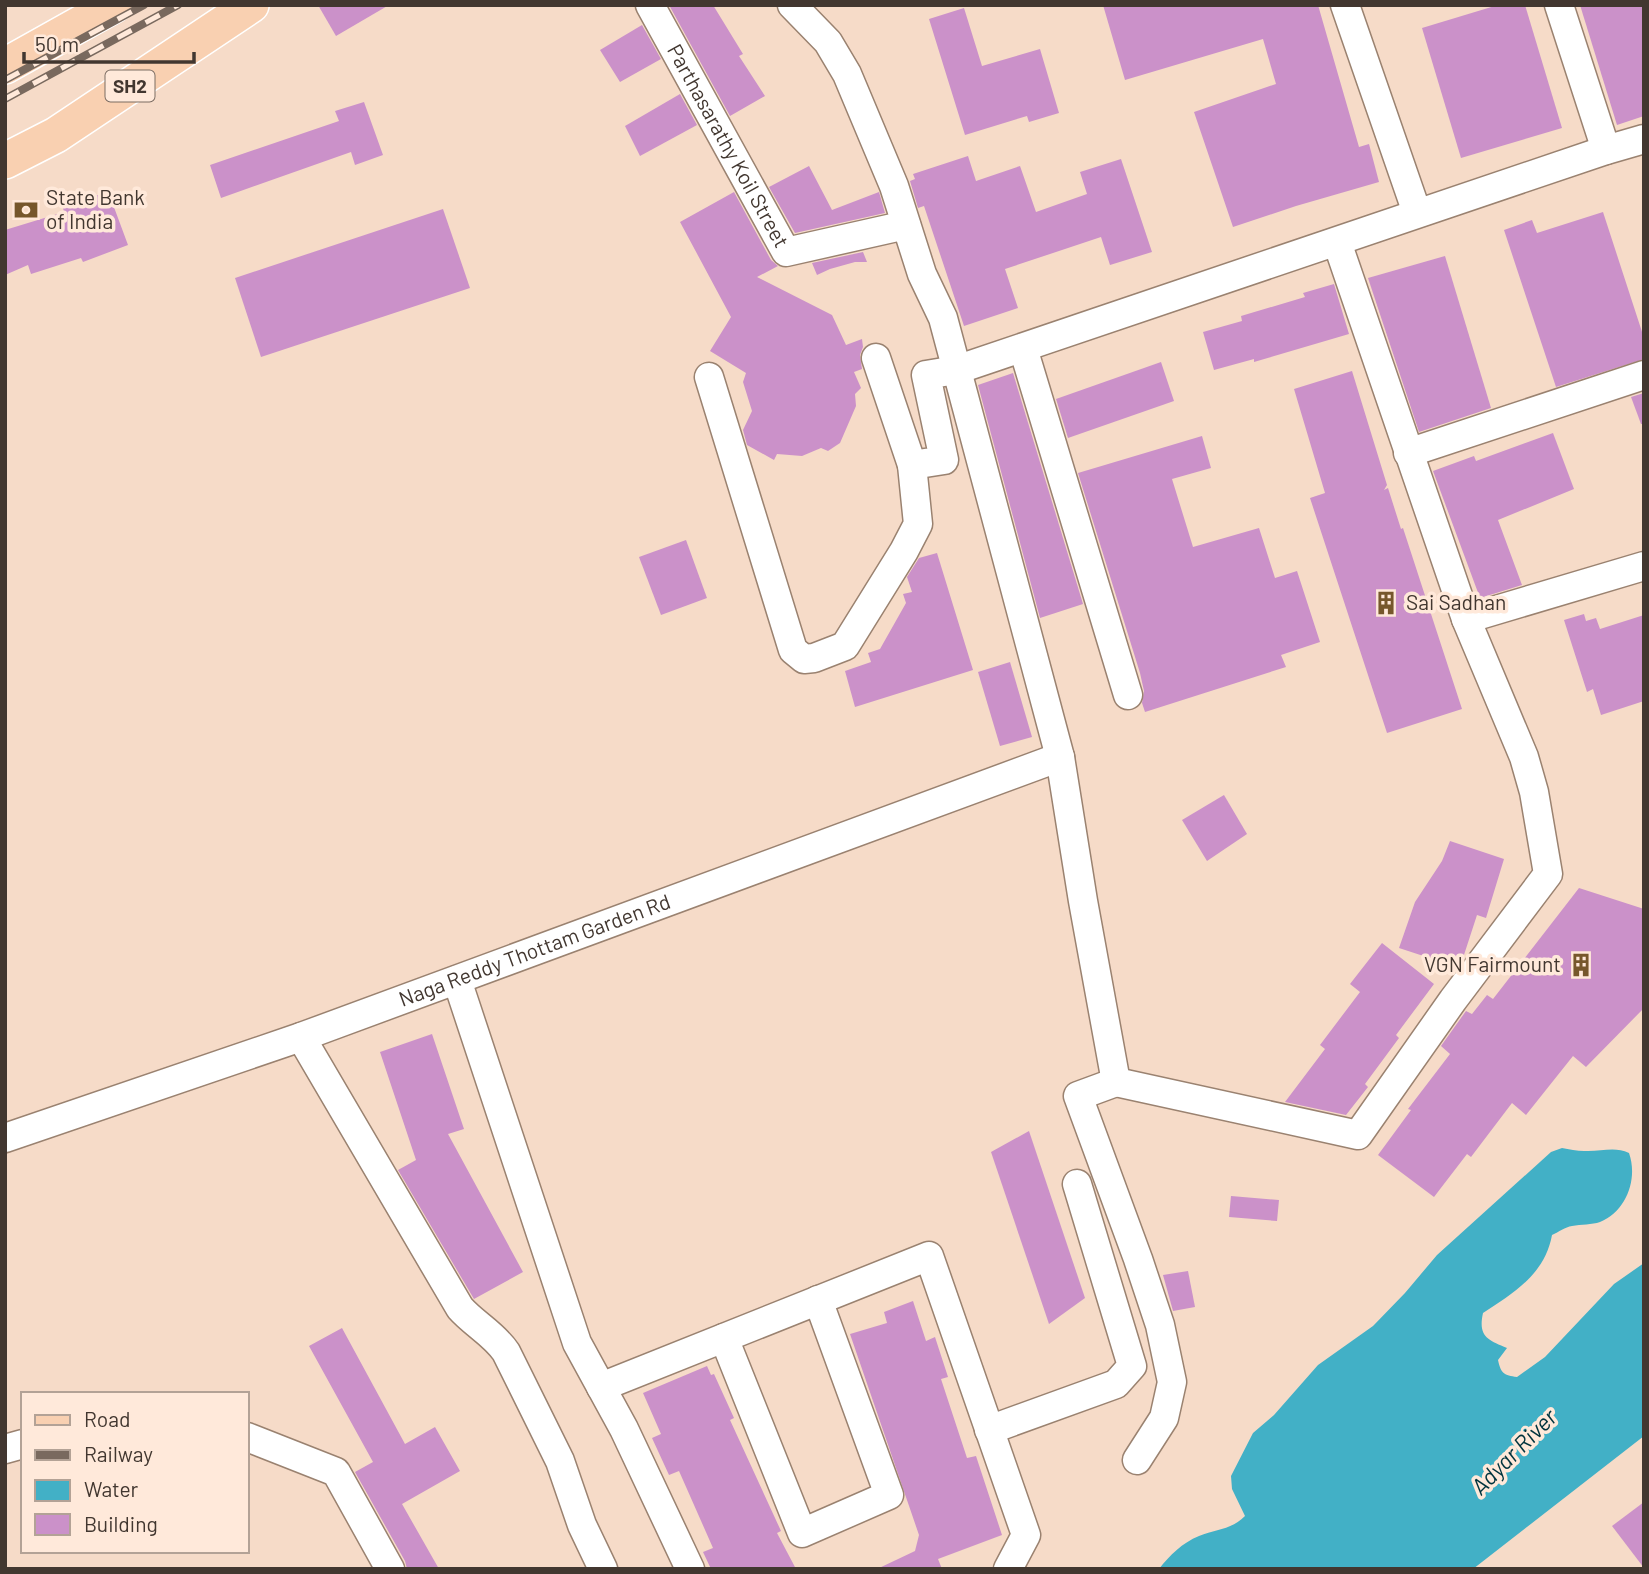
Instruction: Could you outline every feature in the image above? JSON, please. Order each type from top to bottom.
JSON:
[{"type":"main road","points":[[5,66],[114,5]]},
{"type":"main road","name":"SH2","points":[[5,161],[56,135],[251,5]]},
{"type":"street","name":"Parthasarathy Koil Street","points":[[650,5],[786,252],[906,225]]},
{"type":"street","points":[[792,5],[828,41],[847,74],[894,186],[922,274],[943,318],[1060,757],[1116,1082]]},
{"type":"street","points":[[1345,5],[1417,214]]},
{"type":"street","points":[[1559,5],[1606,150]]},
{"type":"street","points":[[912,465],[944,460],[926,375],[956,370],[1023,348],[1644,139]]},
{"type":"street","points":[[1137,1460],[1164,1418],[1172,1382],[1160,1325],[1078,1096],[1116,1082],[1358,1135],[1453,1000],[1548,874],[1534,792],[1524,757],[1466,620],[1337,243]]},
{"type":"street","points":[[1023,348],[1128,695]]},
{"type":"street","points":[[709,377],[793,650],[804,659],[814,658],[845,646],[918,524],[912,465],[876,358]]},
{"type":"street","points":[[1408,453],[1644,375]]},
{"type":"street","points":[[1466,620],[1644,566]]},
{"type":"street","name":"Naga Reddy Thottam Garden Rd","points":[[5,1138],[301,1037],[1060,757]]},
{"type":"street","points":[[457,980],[577,1343],[624,1429],[690,1569]]},
{"type":"street","points":[[301,1037],[460,1308],[473,1323],[501,1344],[506,1352],[560,1461],[582,1525],[604,1569]]},
{"type":"street","points":[[989,1430],[1115,1384],[1132,1366],[1077,1184]]},
{"type":"street","points":[[601,1387],[929,1256],[1026,1535],[1008,1569]]},
{"type":"street","points":[[724,1338],[802,1533],[889,1495],[818,1300]]},
{"type":"street","points":[[248,1437],[336,1472],[390,1569]]},
{"type":"water","name":"Adyar River","points":[[1562,1148],[1581,1151],[1618,1150],[1629,1153],[1632,1173],[1628,1193],[1609,1217],[1597,1223],[1569,1227],[1552,1235],[1543,1261],[1535,1272],[1517,1290],[1483,1313],[1483,1332],[1489,1339],[1507,1348],[1498,1360],[1499,1365],[1504,1373],[1517,1377],[1545,1357],[1614,1284],[1644,1263],[1644,1436],[1473,1569],[1159,1569],[1187,1542],[1229,1527],[1245,1516],[1232,1489],[1231,1476],[1253,1433],[1274,1415],[1318,1365],[1373,1326],[1437,1255],[1551,1152]]},
{"type":"building","points":[[318,5],[389,5],[336,36]]},
{"type":"building","points":[[669,5],[713,5],[743,54],[739,56],[765,96],[730,116]]},
{"type":"building","points":[[1103,5],[1318,5],[1359,147],[1369,144],[1379,182],[1233,227],[1194,112],[1276,84],[1263,39],[1125,80]]},
{"type":"building","points":[[1498,5],[1525,5],[1562,128],[1461,158],[1422,28]]},
{"type":"building","points":[[1580,5],[1644,5],[1644,116],[1617,125]]},
{"type":"building","points":[[964,8],[982,66],[1040,49],[1059,113],[1029,122],[1027,116],[965,135],[929,19]]},
{"type":"building","points":[[642,25],[661,59],[620,82],[600,50]]},
{"type":"building","points":[[680,94],[697,125],[640,156],[625,126]]},
{"type":"building","points":[[364,102],[383,155],[355,165],[351,152],[221,198],[210,165],[339,121],[335,111]]},
{"type":"building","points":[[968,156],[976,181],[1020,166],[1036,212],[1087,194],[1080,172],[1121,159],[1152,252],[1110,265],[1101,237],[1005,269],[1018,308],[964,326],[924,206],[918,208],[910,181],[915,179],[913,174]]},
{"type":"building","points":[[809,166],[832,210],[879,192],[885,213],[795,233],[769,187]]},
{"type":"building","points":[[108,191],[128,245],[83,262],[81,258],[31,274],[28,265],[5,275],[5,230],[64,212],[63,208]]},
{"type":"building","points":[[734,192],[771,260],[778,266],[757,277],[832,315],[846,345],[862,339],[862,369],[854,372],[861,388],[855,394],[856,406],[840,443],[828,451],[821,448],[802,456],[777,454],[774,460],[747,445],[743,430],[752,411],[743,382],[746,373],[710,351],[731,317],[680,222]]},
{"type":"building","points":[[443,209],[470,288],[261,357],[235,278]]},
{"type":"building","points":[[1603,212],[1644,338],[1644,359],[1556,387],[1504,230],[1532,220],[1537,233]]},
{"type":"building","points":[[863,252],[867,262],[855,262],[817,275],[812,263]]},
{"type":"building","points":[[1445,256],[1491,408],[1419,432],[1368,278]]},
{"type":"building","points":[[1334,284],[1349,334],[1254,362],[1254,359],[1214,370],[1203,332],[1242,321],[1241,316],[1305,297],[1303,293]]},
{"type":"building","points":[[1161,362],[1174,401],[1068,438],[1056,399]]},
{"type":"building","name":"Sai Sadhan","points":[[1352,371],[1387,485],[1384,490],[1388,488],[1401,529],[1403,528],[1462,709],[1387,733],[1310,498],[1325,493],[1294,389]]},
{"type":"building","points":[[1013,373],[1083,604],[1040,618],[978,385]]},
{"type":"building","points":[[1644,393],[1644,424],[1641,424],[1631,397]]},
{"type":"building","points":[[1553,433],[1574,489],[1498,520],[1522,585],[1480,598],[1433,471],[1474,456],[1476,461]]},
{"type":"building","points":[[1202,436],[1211,468],[1172,479],[1193,547],[1259,528],[1275,578],[1297,571],[1320,642],[1281,655],[1286,667],[1145,712],[1140,673],[1078,473]]},
{"type":"building","points":[[686,540],[707,598],[661,615],[639,557]]},
{"type":"building","points":[[937,553],[973,670],[855,707],[845,671],[871,662],[868,653],[880,649],[906,603],[903,594],[912,592],[907,577],[919,558]]},
{"type":"building","points":[[1584,614],[1586,621],[1596,618],[1600,629],[1644,615],[1644,701],[1601,715],[1593,689],[1587,692],[1564,620]]},
{"type":"building","points":[[1010,662],[1032,737],[1000,746],[978,672]]},
{"type":"building","points":[[1224,795],[1247,834],[1207,861],[1182,820]]},
{"type":"building","points":[[1450,841],[1504,859],[1486,918],[1477,915],[1462,961],[1457,967],[1399,948],[1415,902],[1442,861]]},
{"type":"building","points":[[1579,888],[1644,909],[1644,1008],[1586,1067],[1573,1056],[1526,1115],[1512,1103],[1471,1157],[1467,1154],[1434,1197],[1378,1155],[1411,1110],[1408,1109],[1450,1054],[1441,1046],[1466,1011],[1472,1014],[1487,995],[1493,999]]},
{"type":"building","points":[[1382,943],[1434,984],[1396,1035],[1399,1038],[1365,1084],[1368,1087],[1346,1115],[1285,1102],[1325,1049],[1320,1045],[1360,992],[1350,984]]},
{"type":"building","points":[[432,1034],[464,1129],[448,1134],[523,1272],[474,1299],[398,1170],[416,1160],[380,1052]]},
{"type":"building","points":[[1029,1131],[1085,1298],[1049,1324],[991,1152]]},
{"type":"building","points":[[1231,1196],[1279,1200],[1277,1221],[1229,1217]]},
{"type":"building","points":[[1188,1271],[1195,1307],[1173,1311],[1163,1275]]},
{"type":"building","points":[[913,1301],[926,1341],[935,1337],[948,1377],[941,1379],[967,1458],[976,1456],[1002,1535],[938,1559],[942,1569],[877,1569],[915,1551],[919,1535],[850,1334],[887,1323],[884,1312]]},
{"type":"building","points":[[342,1328],[405,1444],[435,1427],[460,1471],[402,1504],[439,1569],[407,1569],[355,1472],[373,1462],[309,1346]]},
{"type":"building","points":[[707,1366],[711,1375],[714,1374],[734,1418],[730,1420],[781,1531],[777,1533],[796,1569],[711,1569],[703,1552],[713,1548],[679,1471],[669,1475],[652,1438],[661,1434],[643,1393]]},
{"type":"building","points":[[1644,1502],[1644,1568],[1612,1526]]},
{"type":"railway","points":[[5,80],[144,5]]},
{"type":"railway","points":[[5,99],[178,5]]},
{"type":"place","name":"State Bank of India","points":[[26,210]]},
{"type":"place","name":"Sai Sadhan","points":[[1386,603]]},
{"type":"place","name":"VGN Fairmount","points":[[1581,965]]}]
